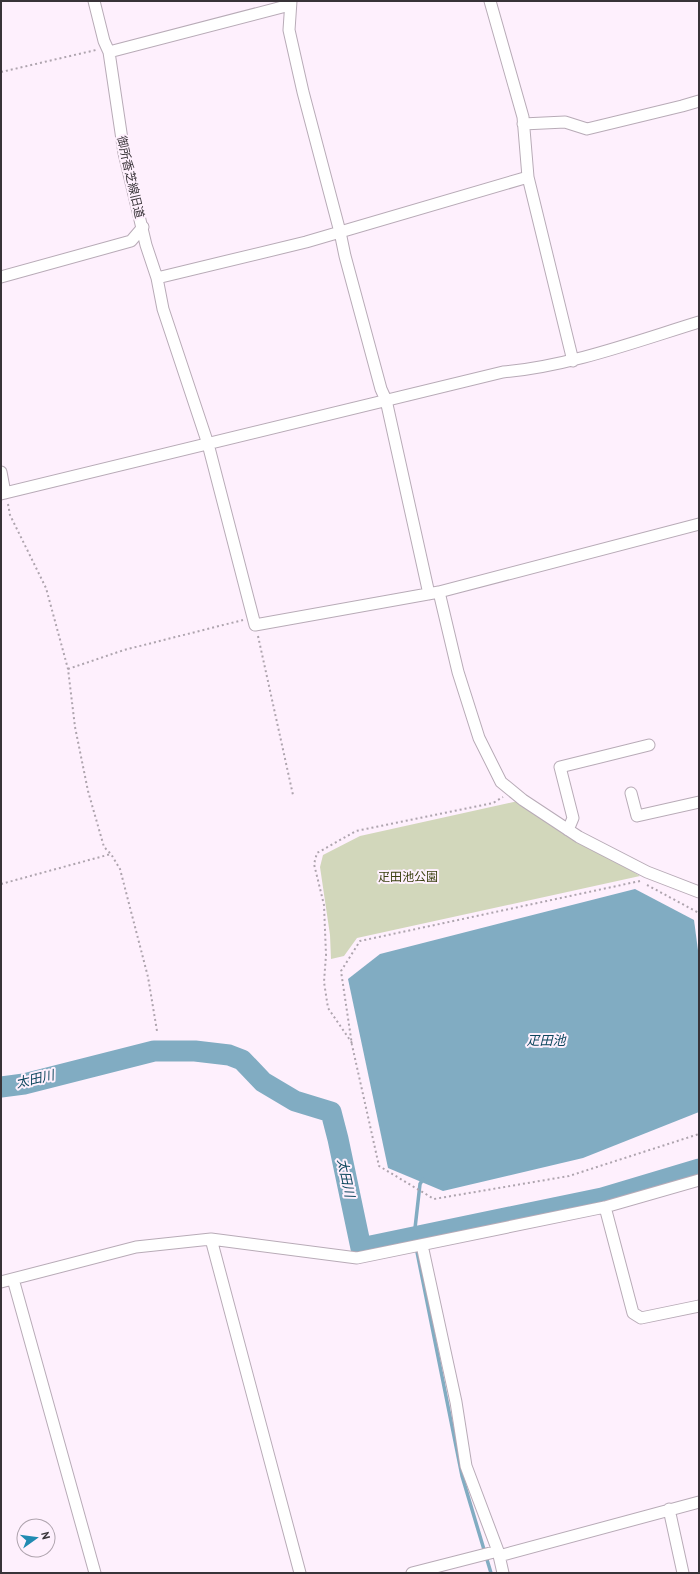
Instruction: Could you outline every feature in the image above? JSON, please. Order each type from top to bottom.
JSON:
[{"type":"street","name":"御所香芝線旧道","points":[[1,277],[131,241],[143,227],[124,153],[108,50],[94,1]]},
{"type":"street","points":[[490,1],[523,124],[528,177],[573,361]]},
{"type":"street","points":[[108,50],[291,3],[289,30],[303,92],[345,256],[381,389],[386,400],[434,593],[479,738],[501,782],[512,791],[568,830],[647,872],[699,892]]},
{"type":"street","points":[[523,124],[565,122],[586,129],[699,101]]},
{"type":"street","points":[[157,278],[340,232],[528,177]]},
{"type":"street","points":[[143,227],[146,245],[157,278],[163,309],[208,444],[254,621],[434,593],[699,524]]},
{"type":"street","points":[[1,472],[3,494],[503,372],[529,370],[573,361],[699,322]]},
{"type":"street","points":[[568,830],[573,818],[560,768],[649,745]]},
{"type":"street","points":[[631,793],[637,816],[699,802]]},
{"type":"street","points":[[1,1282],[136,1247],[211,1239],[357,1258],[605,1206],[699,1180]]},
{"type":"street","points":[[605,1206],[633,1313],[641,1318],[699,1306]]},
{"type":"street","points":[[211,1239],[300,1573]]},
{"type":"street","points":[[422,1245],[456,1402],[466,1466],[504,1573]]},
{"type":"street","points":[[13,1279],[95,1573]]},
{"type":"street","points":[[412,1573],[498,1553],[699,1502]]},
{"type":"street","points":[[669,1509],[683,1573]]},
{"type":"path","points":[[1,72],[108,50]]},
{"type":"path","points":[[3,494],[10,515],[46,588],[68,669],[75,727],[88,791],[104,846],[120,869],[144,962],[157,1031]]},
{"type":"path","points":[[68,669],[124,650],[254,621],[293,795]]},
{"type":"path","points":[[352,1044],[328,1008],[324,982],[326,955],[324,905],[314,864],[317,853],[356,832],[493,803],[512,791]]},
{"type":"path","points":[[1,884],[111,854]]},
{"type":"path","points":[[699,913],[640,881],[360,941],[341,971],[352,1044],[380,1166],[434,1199],[569,1176],[699,1134]]},
{"type":"green space","name":"疋田池公園","points":[[518,801],[640,876],[357,938],[344,956],[331,959],[330,935],[320,867],[323,855],[360,836]]},
{"type":"water","name":"疋田池","points":[[635,889],[694,920],[699,958],[699,1112],[583,1158],[443,1191],[388,1168],[348,979],[380,954]]},
{"type":"waterway","name":"太田川","points":[[1,1087],[24,1084],[154,1051],[195,1051],[229,1055],[242,1060],[263,1082],[295,1101],[331,1112],[361,1248],[602,1198],[699,1169]]},
{"type":"waterway","points":[[423,1179],[420,1184],[414,1237],[462,1476],[491,1573]]}]
